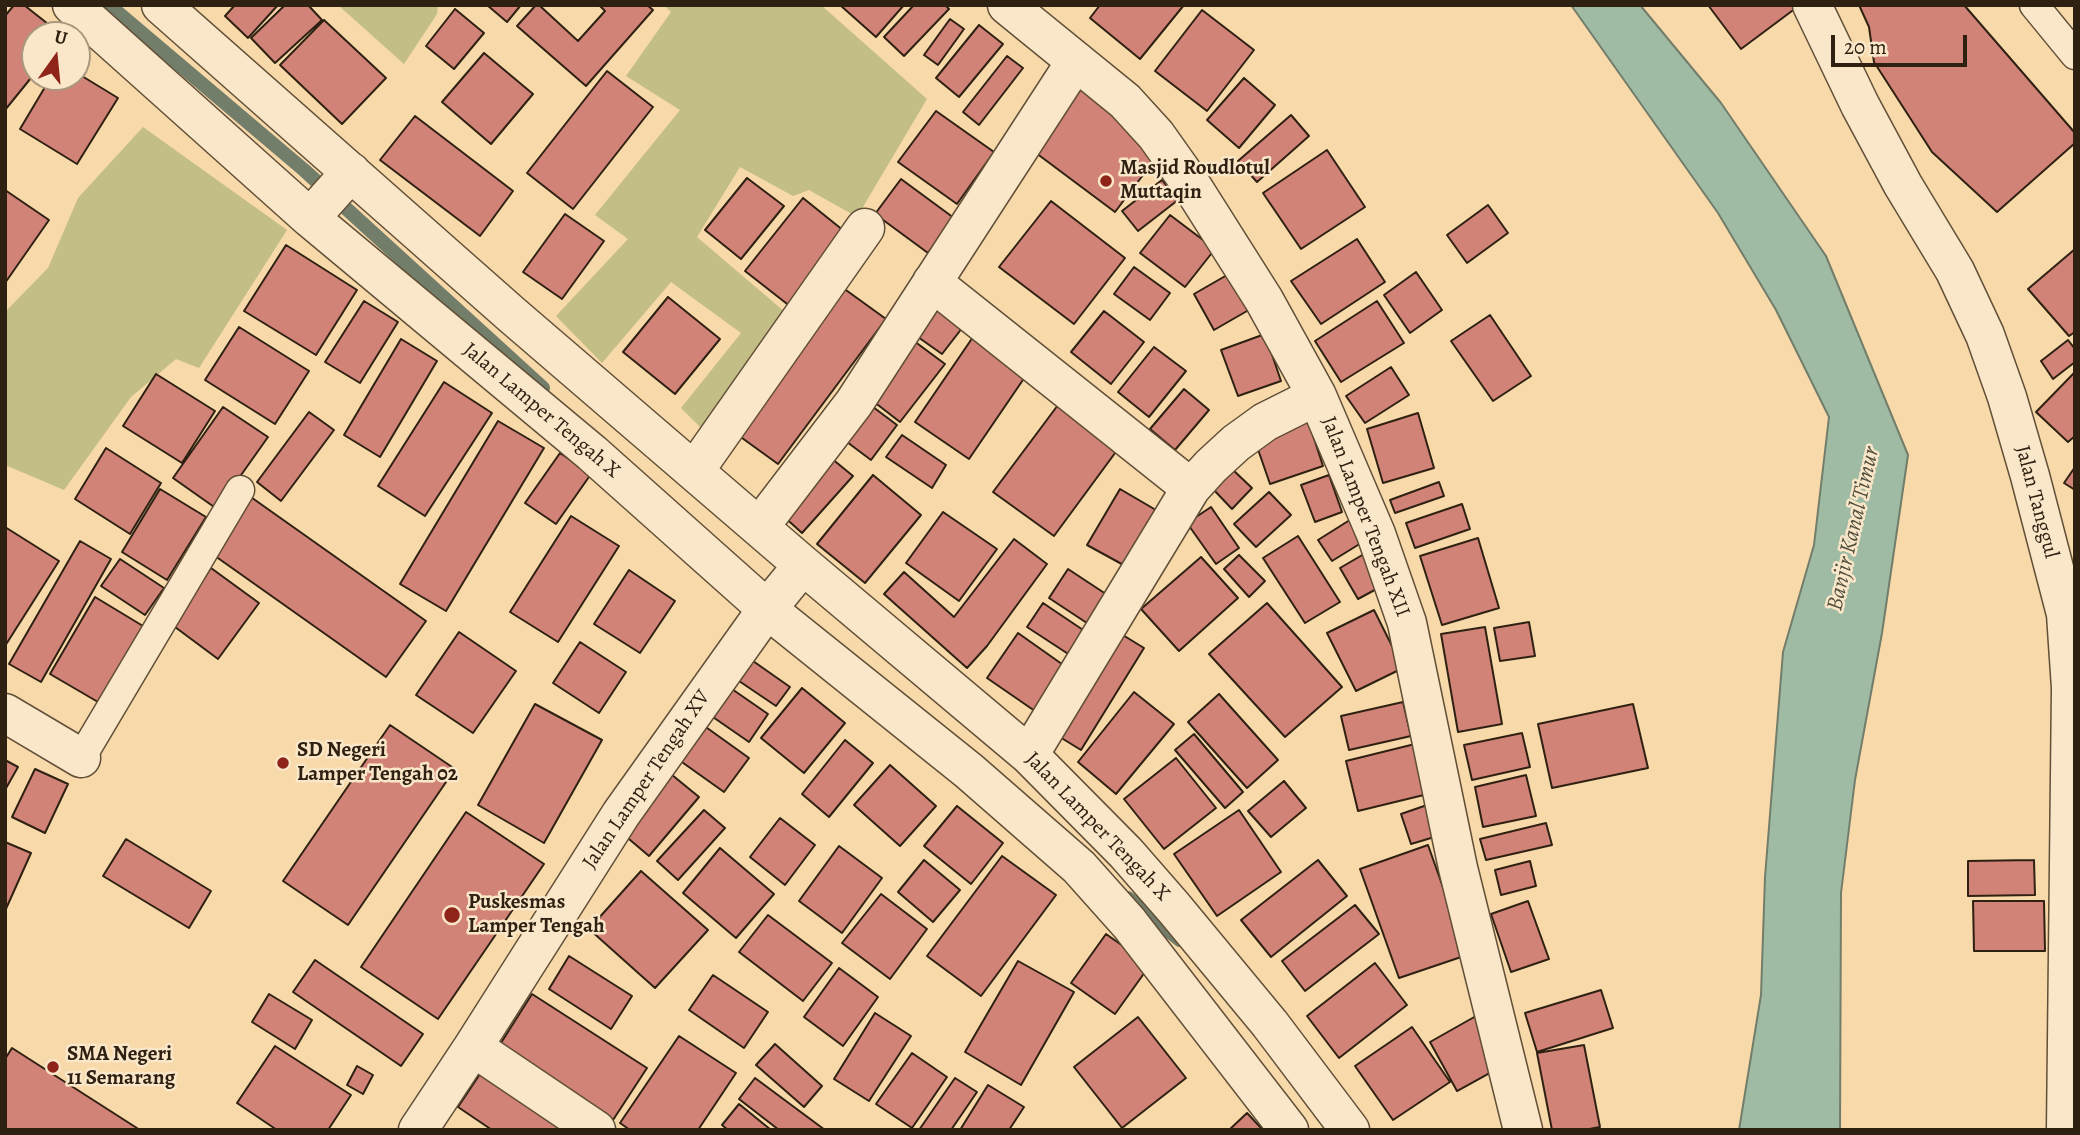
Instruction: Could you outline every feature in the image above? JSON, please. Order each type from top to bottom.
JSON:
[{"type":"street","name":"Jalan Lamper Tengah X","points":[[72,5],[329,197],[511,314],[760,526],[785,586],[969,771],[1079,867],[1129,923],[1289,1130]]},
{"type":"street","name":"Jalan Lamper Tengah X","points":[[161,5],[329,197],[592,453],[1029,755],[1126,853],[1174,908],[1270,1024],[1350,1130]]},
{"type":"street","name":"Jalan Lamper Tengah XII","points":[[1007,5],[1125,101],[1156,135],[1190,183],[1264,300],[1317,396],[1376,534],[1407,623],[1458,868],[1523,1130]]},
{"type":"street","name":"Jalan Tanggul","points":[[1812,5],[1832,50],[1903,185],[1955,271],[1985,335],[2007,397],[2066,614],[2071,688],[2073,870],[2066,1130]]},
{"type":"street","points":[[760,526],[854,404],[1076,61]]},
{"type":"street","points":[[695,470],[865,228]]},
{"type":"street","points":[[932,282],[1191,488]]},
{"type":"street","points":[[1029,755],[1191,488],[1236,443],[1265,422],[1317,396]]},
{"type":"street","name":"Jalan Lamper Tengah XV","points":[[418,1130],[621,814],[785,586]]},
{"type":"street","points":[[5,713],[81,758]]},
{"type":"street","points":[[473,1047],[596,1130]]},
{"type":"lane","points":[[2034,5],[2075,55]]},
{"type":"lane","points":[[81,758],[240,489]]},
{"type":"shaded area","points":[[338,5],[438,5],[437,14],[404,64]]},
{"type":"shaded area","points":[[664,5],[821,5],[927,99],[857,217],[809,190],[793,196],[740,167],[697,237],[799,324],[710,437],[681,408],[741,333],[671,282],[602,363],[556,316],[628,239],[595,215],[680,110],[626,76],[671,12]]},
{"type":"shaded area","points":[[143,127],[287,230],[199,368],[176,359],[131,397],[64,490],[5,465],[5,312],[48,268],[78,198]]},
{"type":"water","name":"Banjir Kanal Timur","points":[[1571,5],[1640,5],[1721,103],[1826,256],[1908,455],[1882,633],[1855,780],[1841,893],[1840,1130],[1739,1130],[1761,995],[1765,877],[1783,652],[1814,545],[1829,417],[1776,310],[1718,213]]},
{"type":"building","points":[[14,5],[24,5],[44,21],[21,21],[21,90],[5,110],[5,16]]},
{"type":"building","points":[[235,5],[278,5],[248,38],[225,16]]},
{"type":"building","points":[[285,5],[308,5],[322,20],[275,63],[251,38]]},
{"type":"building","points":[[487,5],[521,5],[507,22]]},
{"type":"building","points":[[536,5],[578,41],[605,11],[599,5],[647,5],[653,10],[586,86],[517,26]]},
{"type":"building","points":[[840,5],[904,5],[876,37]]},
{"type":"building","points":[[914,5],[945,5],[949,9],[904,56],[884,37]]},
{"type":"building","points":[[1100,5],[1184,5],[1140,59],[1090,18]]},
{"type":"building","points":[[1708,5],[1800,5],[1741,49]]},
{"type":"building","points":[[1859,5],[1964,5],[2075,133],[2075,143],[1997,212],[1932,152],[1874,62],[1869,27]]},
{"type":"building","points":[[455,9],[484,33],[454,69],[426,46]]},
{"type":"building","points":[[1202,10],[1254,50],[1207,111],[1155,71]]},
{"type":"building","points":[[950,19],[964,29],[938,65],[924,55]]},
{"type":"building","points":[[324,20],[386,78],[342,124],[280,65]]},
{"type":"building","points":[[979,25],[1003,44],[959,97],[936,78]]},
{"type":"building","points":[[484,53],[533,94],[491,144],[442,102]]},
{"type":"building","points":[[1007,56],[1023,68],[979,125],[963,112]]},
{"type":"building","points":[[607,71],[653,107],[573,209],[527,173]]},
{"type":"building","points":[[1244,78],[1275,105],[1239,148],[1207,120]]},
{"type":"building","points":[[91,82],[118,98],[77,164],[20,129],[43,91],[91,91]]},
{"type":"building","name":"Masjid Roudlotul Muttaqin","points":[[1079,88],[1162,150],[1115,212],[1032,150]]},
{"type":"building","points":[[936,111],[994,152],[957,204],[898,162]]},
{"type":"building","points":[[1291,115],[1309,136],[1257,182],[1238,161]]},
{"type":"building","points":[[415,116],[513,191],[480,236],[380,160]]},
{"type":"building","points":[[1327,150],[1365,207],[1301,249],[1263,193]]},
{"type":"building","points":[[747,178],[784,206],[741,259],[705,230]]},
{"type":"building","points":[[901,179],[954,218],[928,253],[875,214]]},
{"type":"building","points":[[1162,180],[1178,200],[1138,231],[1122,211]]},
{"type":"building","points":[[5,190],[49,220],[5,283]]},
{"type":"building","points":[[803,198],[849,235],[791,307],[745,271]]},
{"type":"building","points":[[1051,201],[1125,258],[1074,324],[999,267]]},
{"type":"building","points":[[1488,205],[1508,233],[1467,263],[1447,235]]},
{"type":"building","points":[[565,214],[604,241],[562,299],[523,272]]},
{"type":"building","points":[[1170,215],[1215,249],[1185,287],[1140,253]]},
{"type":"building","points":[[1357,239],[1385,282],[1321,324],[1291,281]]},
{"type":"building","points":[[286,245],[357,290],[316,355],[244,311]]},
{"type":"building","points":[[2075,249],[2075,332],[2069,336],[2028,289]]},
{"type":"building","points":[[1134,267],[1170,293],[1150,320],[1114,294]]},
{"type":"building","points":[[1234,271],[1254,307],[1214,330],[1194,294]]},
{"type":"building","points":[[1416,272],[1442,310],[1410,333],[1384,295]]},
{"type":"building","points":[[839,285],[886,319],[778,464],[731,430]]},
{"type":"building","points":[[668,297],[720,339],[675,394],[623,352]]},
{"type":"building","points":[[931,298],[966,323],[942,354],[908,330]]},
{"type":"building","points":[[364,301],[398,322],[360,383],[325,362]]},
{"type":"building","points":[[1377,301],[1404,343],[1341,382],[1315,341]]},
{"type":"building","points":[[1104,311],[1144,342],[1111,384],[1071,352]]},
{"type":"building","points":[[1490,315],[1531,376],[1493,401],[1451,341]]},
{"type":"building","points":[[239,327],[309,371],[275,424],[205,380]]},
{"type":"building","points":[[1265,334],[1281,381],[1238,396],[1221,350]]},
{"type":"building","points":[[973,337],[1027,374],[969,459],[915,422]]},
{"type":"building","points":[[401,339],[437,361],[380,457],[344,435]]},
{"type":"building","points":[[2068,340],[2075,349],[2075,362],[2053,379],[2041,361]]},
{"type":"building","points":[[914,341],[945,364],[900,422],[869,398]]},
{"type":"building","points":[[1154,347],[1186,371],[1149,417],[1118,392]]},
{"type":"building","points":[[1391,367],[1409,395],[1365,423],[1346,396]]},
{"type":"building","points":[[2075,372],[2075,436],[2068,442],[2036,412]]},
{"type":"building","points":[[156,374],[215,411],[182,463],[123,426]]},
{"type":"building","points":[[444,382],[492,413],[425,516],[378,486]]},
{"type":"building","points":[[1184,389],[1209,410],[1175,450],[1150,429]]},
{"type":"building","points":[[869,404],[897,425],[871,460],[843,439]]},
{"type":"building","points":[[1058,405],[1118,449],[1054,536],[993,492]]},
{"type":"building","points":[[223,407],[268,437],[217,509],[173,478]]},
{"type":"building","points":[[309,412],[334,430],[281,501],[257,482]]},
{"type":"building","points":[[1418,413],[1434,468],[1383,483],[1367,429]]},
{"type":"building","points":[[1306,414],[1323,466],[1270,484],[1252,432]]},
{"type":"building","points":[[498,421],[544,448],[446,611],[400,584]]},
{"type":"building","points":[[902,435],[946,465],[932,488],[886,457]]},
{"type":"building","points":[[106,448],[161,483],[130,534],[75,499]]},
{"type":"building","points":[[560,453],[591,474],[556,524],[525,503]]},
{"type":"building","points":[[831,458],[853,476],[802,533],[781,514]]},
{"type":"building","points":[[2075,467],[2075,490],[2064,483]]},
{"type":"building","points":[[1232,469],[1252,488],[1232,509],[1212,488]]},
{"type":"building","points":[[873,475],[921,515],[865,583],[817,544]]},
{"type":"building","points":[[1329,475],[1342,512],[1315,522],[1301,485]]},
{"type":"building","points":[[1439,482],[1444,496],[1395,513],[1390,500]]},
{"type":"building","points":[[160,489],[206,517],[167,580],[122,552]]},
{"type":"building","points":[[1120,489],[1161,513],[1129,568],[1087,545]]},
{"type":"building","points":[[1269,492],[1291,515],[1256,547],[1234,524]]},
{"type":"building","points":[[248,495],[426,621],[386,677],[208,551]]},
{"type":"building","points":[[1462,504],[1470,529],[1415,548],[1406,523]]},
{"type":"building","points":[[1211,507],[1239,548],[1216,564],[1187,523]]},
{"type":"building","points":[[943,512],[997,549],[959,601],[906,563]]},
{"type":"building","points":[[571,516],[619,546],[558,642],[510,612]]},
{"type":"building","points":[[1353,518],[1366,540],[1332,561],[1318,540]]},
{"type":"building","points":[[5,527],[59,561],[5,646]]},
{"type":"building","points":[[1298,536],[1340,602],[1305,623],[1263,558]]},
{"type":"building","points":[[1478,538],[1499,608],[1442,625],[1420,556]]},
{"type":"building","points":[[1014,539],[1047,564],[987,646],[967,668],[884,594],[904,572],[954,617]]},
{"type":"building","points":[[80,541],[111,559],[41,682],[9,664]]},
{"type":"building","points":[[1364,554],[1382,586],[1358,599],[1340,568]]},
{"type":"building","points":[[1239,555],[1265,581],[1249,597],[1224,569]]},
{"type":"building","points":[[1201,557],[1238,598],[1179,651],[1141,609]]},
{"type":"building","points":[[120,559],[164,588],[145,615],[101,586]]},
{"type":"building","points":[[211,568],[259,603],[218,659],[171,624]]},
{"type":"building","points":[[1068,569],[1118,602],[1099,631],[1049,598]]},
{"type":"building","points":[[629,570],[675,601],[640,653],[594,624]]},
{"type":"building","points":[[95,597],[143,626],[98,702],[50,674]]},
{"type":"building","points":[[1043,603],[1095,638],[1079,661],[1027,627]]},
{"type":"building","points":[[1267,603],[1342,687],[1285,737],[1209,654]]},
{"type":"building","points":[[1374,610],[1403,668],[1356,691],[1327,633]]},
{"type":"building","points":[[1529,622],[1535,656],[1500,661],[1494,628]]},
{"type":"building","points":[[1485,627],[1502,724],[1458,732],[1441,634]]},
{"type":"building","points":[[1113,629],[1144,648],[1081,750],[1050,731]]},
{"type":"building","points":[[459,632],[516,671],[473,733],[416,695]]},
{"type":"building","points":[[1018,633],[1076,674],[1045,718],[987,678]]},
{"type":"building","points":[[580,642],[626,672],[599,713],[553,683]]},
{"type":"building","points":[[753,661],[790,687],[776,706],[739,681]]},
{"type":"building","points":[[729,687],[768,714],[749,742],[710,715]]},
{"type":"building","points":[[802,688],[845,723],[804,773],[761,738]]},
{"type":"building","points":[[1134,692],[1174,724],[1116,794],[1078,762]]},
{"type":"building","points":[[1219,694],[1278,760],[1247,788],[1188,722]]},
{"type":"building","points":[[1403,702],[1411,736],[1349,750],[1341,716]]},
{"type":"building","points":[[535,704],[602,740],[544,843],[478,805]]},
{"type":"building","points":[[1633,704],[1648,768],[1552,788],[1538,724]]},
{"type":"building","points":[[696,720],[749,758],[724,792],[672,755]]},
{"type":"building","points":[[390,725],[455,769],[348,925],[283,881]]},
{"type":"building","points":[[1522,733],[1530,767],[1472,780],[1464,745]]},
{"type":"building","points":[[1194,734],[1243,792],[1225,808],[1175,750]]},
{"type":"building","points":[[845,740],[873,763],[829,817],[802,794]]},
{"type":"building","points":[[1415,744],[1428,794],[1358,811],[1346,761]]},
{"type":"building","points":[[1176,758],[1216,808],[1164,849],[1124,799]]},
{"type":"building","points":[[5,760],[18,767],[5,790]]},
{"type":"building","points":[[890,765],[936,806],[900,846],[854,805]]},
{"type":"building","points":[[35,769],[68,784],[45,833],[12,817]]},
{"type":"building","points":[[666,770],[699,797],[649,856],[616,828]]},
{"type":"building","points":[[1526,775],[1536,816],[1483,827],[1475,787]]},
{"type":"building","points":[[1284,781],[1306,808],[1271,837],[1248,811]]},
{"type":"building","points":[[1430,804],[1441,835],[1411,844],[1401,814]]},
{"type":"building","points":[[957,806],[1003,843],[971,884],[924,846]]},
{"type":"building","points":[[704,810],[725,828],[678,880],[657,861]]},
{"type":"building","points":[[1239,810],[1281,872],[1217,916],[1174,854]]},
{"type":"building","name":"Puskesmas Lamper Tengah","points":[[466,812],[544,864],[438,1019],[361,967]]},
{"type":"building","points":[[780,818],[815,845],[785,885],[750,857]]},
{"type":"building","points":[[1546,823],[1552,845],[1486,860],[1480,839]]},
{"type":"building","points":[[126,839],[211,891],[189,928],[103,876]]},
{"type":"building","points":[[5,842],[31,853],[5,911]]},
{"type":"building","points":[[1428,845],[1467,955],[1399,978],[1360,869]]},
{"type":"building","points":[[839,846],[882,878],[842,933],[799,901]]},
{"type":"building","points":[[720,848],[774,894],[736,938],[683,893]]},
{"type":"building","points":[[1002,856],[1056,895],[981,996],[927,956]]},
{"type":"building","points":[[924,860],[960,890],[933,922],[898,892]]},
{"type":"building","points":[[1318,860],[1347,896],[1271,957],[1241,920]]},
{"type":"building","points":[[2034,860],[2035,895],[1968,896],[1968,861]]},
{"type":"building","points":[[1530,861],[1536,886],[1501,895],[1495,870]]},
{"type":"building","points":[[641,871],[708,930],[655,988],[589,929]]},
{"type":"building","points":[[881,894],[927,929],[890,979],[842,943]]},
{"type":"building","points":[[1528,901],[1549,959],[1511,972],[1491,914]]},
{"type":"building","points":[[1973,901],[2044,901],[2045,951],[1974,951]]},
{"type":"building","points":[[1355,905],[1379,934],[1305,991],[1282,961]]},
{"type":"building","points":[[768,915],[832,963],[803,1001],[739,952]]},
{"type":"building","points":[[1106,934],[1150,965],[1115,1014],[1071,983]]},
{"type":"building","points":[[569,956],[632,996],[611,1029],[549,989]]},
{"type":"building","points":[[315,960],[423,1034],[401,1066],[293,992]]},
{"type":"building","points":[[1018,961],[1074,992],[1021,1085],[965,1052]]},
{"type":"building","points":[[1375,963],[1407,1005],[1339,1058],[1307,1016]]},
{"type":"building","points":[[839,968],[878,997],[843,1046],[804,1017]]},
{"type":"building","points":[[713,975],[768,1012],[744,1048],[689,1010]]},
{"type":"building","points":[[1601,990],[1613,1028],[1537,1052],[1525,1013]]},
{"type":"building","points":[[269,994],[312,1020],[295,1049],[252,1022]]},
{"type":"building","points":[[532,994],[647,1068],[613,1120],[499,1046]]},
{"type":"building","points":[[875,1013],[911,1036],[869,1101],[834,1079]]},
{"type":"building","points":[[1476,1016],[1504,1065],[1457,1091],[1430,1042]]},
{"type":"building","points":[[1138,1017],[1186,1078],[1122,1128],[1074,1067]]},
{"type":"building","points":[[1412,1027],[1450,1082],[1393,1120],[1355,1066]]},
{"type":"building","points":[[679,1036],[736,1073],[698,1130],[630,1130],[620,1123]]},
{"type":"building","points":[[775,1044],[822,1086],[804,1107],[756,1065]]},
{"type":"building","points":[[1584,1045],[1600,1127],[1552,1130],[1537,1053]]},
{"type":"building","points":[[275,1046],[351,1095],[328,1130],[277,1130],[237,1103]]},
{"type":"building","points":[[12,1048],[140,1130],[5,1130],[5,1059]]},
{"type":"building","points":[[912,1053],[947,1077],[912,1128],[876,1104]]},
{"type":"building","points":[[357,1066],[373,1075],[363,1094],[347,1085]]},
{"type":"building","points":[[482,1071],[566,1130],[492,1130],[458,1107]]},
{"type":"building","points":[[755,1078],[825,1130],[779,1130],[739,1099]]},
{"type":"building","points":[[955,1078],[977,1092],[951,1130],[919,1130]]},
{"type":"building","points":[[988,1085],[1024,1107],[1009,1130],[960,1130]]},
{"type":"building","points":[[739,1104],[771,1130],[728,1130],[722,1125]]},
{"type":"building","points":[[1247,1113],[1263,1130],[1229,1130]]},
{"type":"waterway","points":[[109,5],[304,170],[543,388]]},
{"type":"waterway","points":[[1128,898],[1180,940]]},
{"type":"place","name":"Masjid Roudlotul Muttaqin","points":[[1106,181]]},
{"type":"place","name":"SD Negeri Lamper Tengah 02","points":[[283,763]]},
{"type":"place","name":"Puskesmas Lamper Tengah","points":[[452,915]]},
{"type":"place","name":"SMA Negeri 11 Semarang","points":[[53,1067]]}]
